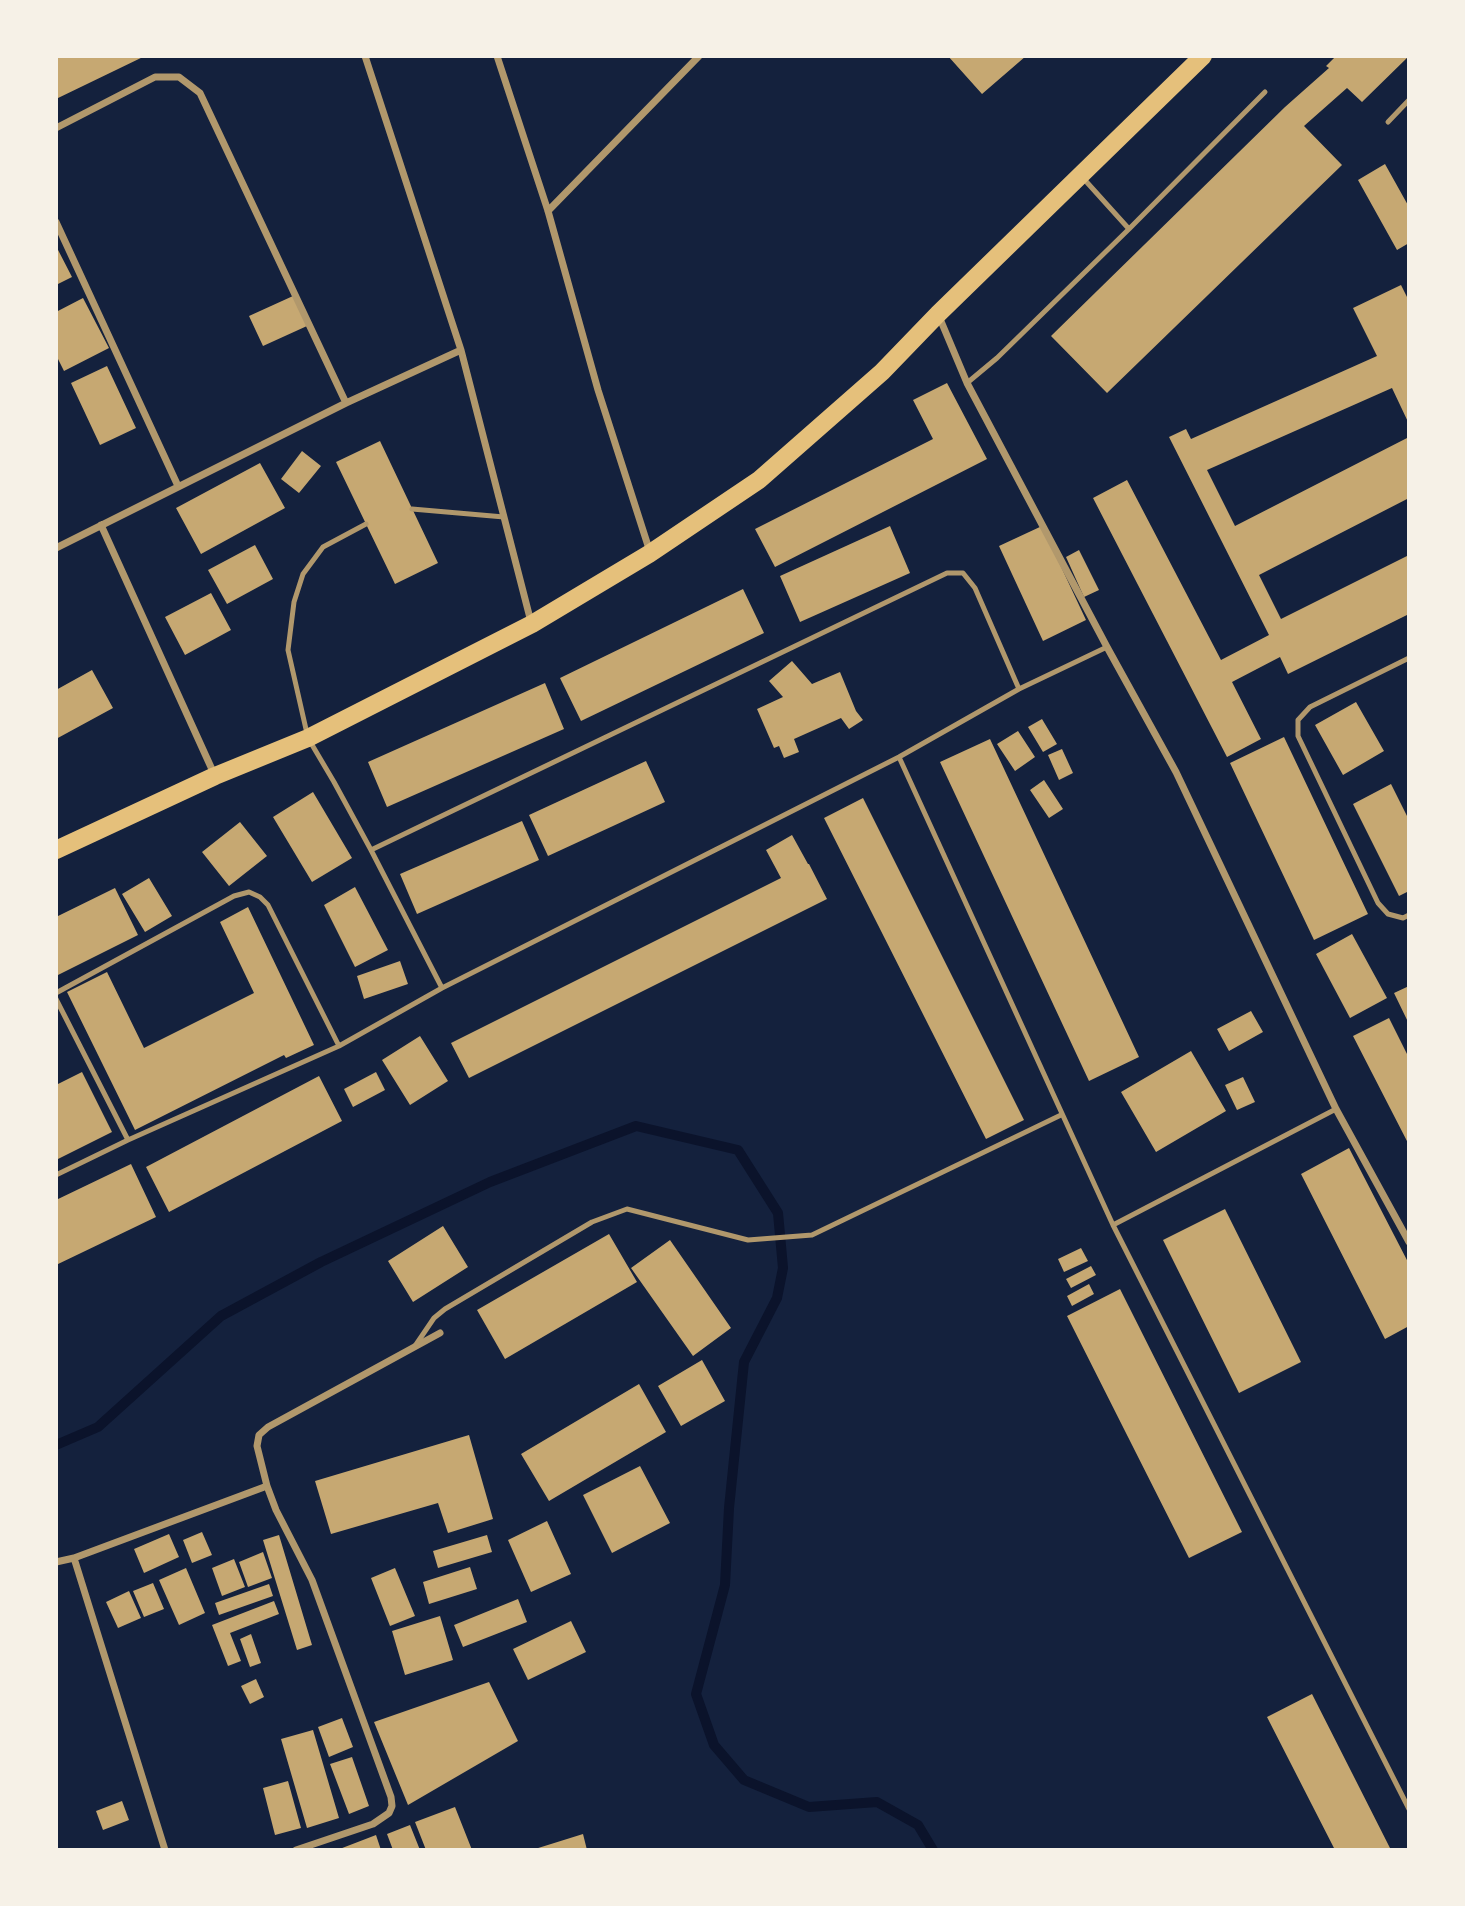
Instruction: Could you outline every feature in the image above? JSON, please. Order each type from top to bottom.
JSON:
[{"type":"main road","points":[[56,850],[215,776],[307,738],[532,624],[650,552],[759,480],[883,372],[938,314],[1203,56]]},
{"type":"street","points":[[365,56],[461,350],[532,624]]},
{"type":"street","points":[[497,56],[548,211],[598,390],[650,552]]},
{"type":"street","points":[[548,211],[699,56]]},
{"type":"street","points":[[56,128],[156,77],[179,77],[200,93],[346,403]]},
{"type":"street","points":[[56,222],[178,486]]},
{"type":"street","points":[[938,314],[967,383],[1176,772],[1336,1109],[1409,1242]]},
{"type":"street","points":[[56,548],[346,403],[461,350]]},
{"type":"street","points":[[101,525],[215,776]]},
{"type":"street","points":[[296,1850],[373,1824],[389,1813],[392,1806],[312,1580],[276,1510],[267,1486],[257,1446],[259,1435],[268,1427],[440,1334]]},
{"type":"street","points":[[56,1562],[74,1558],[267,1486]]},
{"type":"street","points":[[74,1558],[165,1850]]},
{"type":"lane","points":[[967,383],[997,358],[1265,92]]},
{"type":"lane","points":[[1388,122],[1409,100]]},
{"type":"lane","points":[[1081,175],[1129,229]]},
{"type":"lane","points":[[412,509],[504,517]]},
{"type":"lane","points":[[366,524],[323,547],[303,574],[295,602],[288,650],[307,738],[371,850],[442,988]]},
{"type":"lane","points":[[371,850],[947,573],[963,573],[975,589],[1019,690]]},
{"type":"lane","points":[[56,1175],[339,1046],[442,988],[899,757],[1019,690],[1107,647]]},
{"type":"lane","points":[[1409,658],[1310,707],[1298,720],[1298,736],[1378,903],[1388,914],[1403,919],[1409,915]]},
{"type":"lane","points":[[899,757],[1112,1225],[1409,1809]]},
{"type":"lane","points":[[56,993],[234,896],[249,892],[268,905],[339,1046]]},
{"type":"lane","points":[[56,999],[128,1140]]},
{"type":"lane","points":[[1112,1225],[1336,1109]]},
{"type":"lane","points":[[413,1348],[433,1318],[445,1309],[592,1222],[626,1209],[748,1240],[813,1235],[1061,1115]]},
{"type":"building","points":[[56,56],[145,56],[56,99]]},
{"type":"building","points":[[948,56],[1026,56],[982,94]]},
{"type":"building","points":[[1336,56],[1409,56],[1362,102],[1347,88],[1304,126],[1342,165],[1107,393],[1051,336],[1285,107],[1329,68],[1326,66]]},
{"type":"building","points":[[1385,164],[1409,207],[1409,243],[1397,250],[1358,180]]},
{"type":"building","points":[[56,246],[72,277],[56,285]]},
{"type":"building","points":[[1401,285],[1409,301],[1409,424],[1392,388],[1207,470],[1235,526],[1409,437],[1409,498],[1259,575],[1281,619],[1409,555],[1409,614],[1288,674],[1280,657],[1232,682],[1261,739],[1227,757],[1093,498],[1127,480],[1221,660],[1269,635],[1169,437],[1186,429],[1191,439],[1377,356],[1353,308]]},
{"type":"building","points":[[293,296],[307,326],[263,346],[249,316]]},
{"type":"building","points":[[83,298],[109,348],[64,371],[56,355],[56,312]]},
{"type":"building","points":[[107,366],[136,428],[100,445],[71,383]]},
{"type":"building","points":[[947,383],[987,459],[775,567],[755,529],[933,439],[913,400]]},
{"type":"building","points":[[380,441],[438,563],[395,584],[336,462]]},
{"type":"building","points":[[302,451],[321,466],[299,493],[281,479]]},
{"type":"building","points":[[260,463],[285,508],[201,554],[176,508]]},
{"type":"building","points":[[890,526],[910,573],[800,622],[780,576]]},
{"type":"building","points":[[1042,526],[1086,620],[1043,641],[999,546]]},
{"type":"building","points":[[255,545],[273,579],[227,604],[208,570]]},
{"type":"building","points":[[1079,550],[1099,590],[1084,597],[1066,557]]},
{"type":"building","points":[[743,589],[764,633],[581,721],[560,678]]},
{"type":"building","points":[[211,593],[231,630],[185,655],[165,617]]},
{"type":"building","points":[[792,661],[812,684],[840,672],[856,711],[863,720],[849,729],[841,718],[794,739],[799,752],[784,758],[779,746],[774,748],[757,709],[783,697],[769,681]]},
{"type":"building","points":[[92,670],[113,708],[56,739],[56,690]]},
{"type":"building","points":[[545,683],[564,729],[387,807],[368,762]]},
{"type":"building","points":[[1356,702],[1384,751],[1343,775],[1315,725]]},
{"type":"building","points":[[1042,719],[1057,744],[1043,752],[1028,727]]},
{"type":"building","points":[[1018,731],[1035,757],[1015,771],[997,744]]},
{"type":"building","points":[[1284,737],[1368,914],[1314,940],[1230,763]]},
{"type":"building","points":[[990,739],[1139,1057],[1089,1081],[940,762]]},
{"type":"building","points":[[1062,749],[1073,773],[1059,780],[1048,755]]},
{"type":"building","points":[[646,761],[665,802],[548,856],[529,815]]},
{"type":"building","points":[[1044,780],[1063,809],[1049,818],[1030,790]]},
{"type":"building","points":[[1391,784],[1409,820],[1409,891],[1399,896],[1353,804]]},
{"type":"building","points":[[313,792],[352,858],[312,882],[273,817]]},
{"type":"building","points":[[863,798],[1024,1120],[986,1139],[824,818]]},
{"type":"building","points":[[522,821],[539,860],[417,914],[400,874]]},
{"type":"building","points":[[240,822],[267,856],[229,886],[202,852]]},
{"type":"building","points":[[792,835],[827,899],[469,1078],[451,1043],[781,878],[766,850]]},
{"type":"building","points":[[149,878],[172,916],[145,932],[122,894]]},
{"type":"building","points":[[355,887],[388,950],[355,967],[324,905]]},
{"type":"building","points":[[115,888],[138,935],[56,976],[56,917]]},
{"type":"building","points":[[248,907],[314,1045],[286,1058],[284,1055],[135,1130],[67,992],[107,972],[144,1048],[254,993],[220,922]]},
{"type":"building","points":[[1352,934],[1387,998],[1350,1018],[1316,954]]},
{"type":"building","points":[[400,961],[408,984],[364,999],[357,976]]},
{"type":"building","points":[[1409,986],[1409,1024],[1394,993]]},
{"type":"building","points":[[1251,1011],[1263,1032],[1229,1051],[1217,1029]]},
{"type":"building","points":[[1389,1018],[1409,1058],[1409,1145],[1353,1036]]},
{"type":"building","points":[[420,1036],[448,1081],[410,1105],[382,1060]]},
{"type":"building","points":[[1191,1051],[1226,1111],[1156,1152],[1121,1092]]},
{"type":"building","points":[[82,1072],[112,1132],[56,1160],[56,1085]]},
{"type":"building","points":[[376,1072],[385,1090],[353,1107],[344,1089]]},
{"type":"building","points":[[319,1076],[342,1121],[169,1212],[146,1167]]},
{"type":"building","points":[[1243,1077],[1255,1102],[1237,1110],[1225,1085]]},
{"type":"building","points":[[1349,1148],[1409,1264],[1409,1326],[1385,1339],[1301,1174]]},
{"type":"building","points":[[131,1164],[156,1217],[56,1265],[56,1200]]},
{"type":"building","points":[[1225,1209],[1301,1362],[1239,1393],[1163,1240]]},
{"type":"building","points":[[443,1226],[468,1267],[413,1302],[388,1261]]},
{"type":"building","points":[[609,1234],[637,1282],[505,1359],[477,1310]]},
{"type":"building","points":[[670,1240],[731,1328],[693,1356],[631,1268]]},
{"type":"building","points":[[1081,1248],[1088,1261],[1064,1272],[1058,1259]]},
{"type":"building","points":[[1091,1266],[1096,1275],[1071,1288],[1066,1279]]},
{"type":"building","points":[[1089,1284],[1094,1294],[1072,1306],[1067,1296]]},
{"type":"building","points":[[1120,1289],[1242,1532],[1189,1558],[1067,1316]]},
{"type":"building","points":[[702,1360],[725,1401],[681,1426],[658,1386]]},
{"type":"building","points":[[639,1384],[666,1432],[549,1501],[521,1454]]},
{"type":"building","points":[[469,1435],[493,1519],[448,1533],[438,1503],[331,1534],[315,1481]]},
{"type":"building","points":[[640,1466],[670,1523],[612,1553],[583,1495]]},
{"type":"building","points":[[547,1521],[571,1574],[531,1592],[508,1540]]},
{"type":"building","points":[[202,1532],[212,1555],[192,1563],[183,1540]]},
{"type":"building","points":[[169,1534],[179,1557],[144,1573],[134,1549]]},
{"type":"building","points":[[279,1535],[312,1645],[297,1650],[263,1540]]},
{"type":"building","points":[[487,1535],[492,1552],[438,1568],[433,1551]]},
{"type":"building","points":[[263,1552],[272,1578],[248,1587],[239,1562]]},
{"type":"building","points":[[234,1559],[245,1587],[222,1596],[212,1568]]},
{"type":"building","points":[[470,1567],[477,1589],[429,1604],[423,1582]]},
{"type":"building","points":[[186,1568],[205,1613],[179,1625],[159,1580]]},
{"type":"building","points":[[395,1568],[415,1616],[390,1626],[371,1578]]},
{"type":"building","points":[[153,1583],[164,1609],[144,1617],[133,1591]]},
{"type":"building","points":[[269,1584],[273,1596],[219,1615],[215,1603]]},
{"type":"building","points":[[129,1591],[141,1618],[118,1628],[106,1602]]},
{"type":"building","points":[[518,1599],[527,1622],[463,1647],[454,1625]]},
{"type":"building","points":[[274,1601],[279,1614],[230,1633],[241,1661],[228,1666],[212,1625]]},
{"type":"building","points":[[440,1616],[453,1660],[405,1675],[392,1631]]},
{"type":"building","points":[[571,1621],[586,1652],[528,1680],[513,1649]]},
{"type":"building","points":[[251,1634],[261,1663],[250,1667],[240,1639]]},
{"type":"building","points":[[256,1679],[264,1697],[250,1704],[241,1686]]},
{"type":"building","points":[[489,1682],[518,1741],[408,1805],[374,1722]]},
{"type":"building","points":[[1312,1694],[1391,1850],[1335,1850],[1267,1717]]},
{"type":"building","points":[[342,1718],[353,1747],[329,1757],[318,1727]]},
{"type":"building","points":[[313,1730],[339,1818],[307,1828],[281,1739]]},
{"type":"building","points":[[352,1757],[369,1806],[349,1814],[330,1764]]},
{"type":"building","points":[[288,1781],[301,1828],[275,1835],[263,1788]]},
{"type":"building","points":[[122,1801],[129,1820],[103,1830],[96,1811]]},
{"type":"building","points":[[455,1807],[472,1850],[426,1850],[415,1822]]},
{"type":"building","points":[[410,1825],[420,1850],[393,1850],[387,1834]]},
{"type":"building","points":[[583,1834],[587,1850],[535,1850],[535,1849]]},
{"type":"building","points":[[376,1835],[381,1850],[337,1850]]},
{"type":"waterway","points":[[56,1445],[98,1427],[221,1316],[321,1262],[490,1182],[636,1126],[738,1150],[778,1213],[783,1268],[777,1298],[744,1362],[729,1508],[725,1585],[696,1694],[714,1745],[744,1780],[809,1807],[877,1802],[918,1825],[933,1850]]}]
